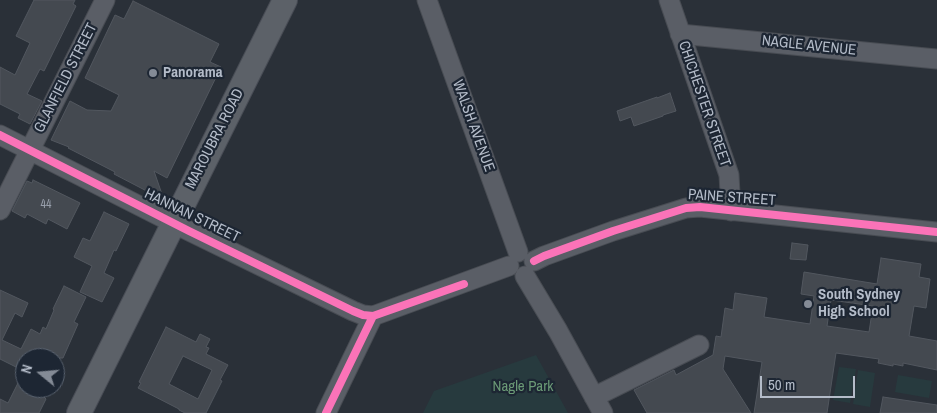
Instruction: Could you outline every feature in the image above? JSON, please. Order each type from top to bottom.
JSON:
[{"type":"main road","name":"MAROUBRA ROAD","points":[[79,413],[285,0]]},
{"type":"street","name":"GLANFIELD STREET","points":[[0,210],[105,0]]},
{"type":"street","name":"WALSH AVENUE","points":[[427,0],[513,259]]},
{"type":"street","name":"CHICHESTER STREET","points":[[669,0],[729,175],[731,210]]},
{"type":"street","name":"NAGLE AVENUE","points":[[680,34],[937,59]]},
{"type":"street","name":"HANNAN STREET","points":[[0,135],[353,311],[363,315],[374,316]]},
{"type":"street","name":"PAINE STREET","points":[[530,269],[544,256],[612,231],[686,208],[700,207],[937,232]]},
{"type":"street","points":[[513,259],[511,272],[514,275],[518,276],[530,269],[558,331],[599,405],[699,345]]},
{"type":"street","points":[[326,413],[374,316],[513,259]]},
{"type":"green space","name":"Nagle Park","points":[[536,355],[568,413],[423,413],[434,391]]},
{"type":"green space","points":[[839,367],[856,369],[850,403],[833,400]]},
{"type":"green space","points":[[858,370],[875,373],[870,407],[853,404]]},
{"type":"green space","points":[[898,375],[932,381],[929,398],[895,392]]},
{"type":"building","points":[[34,0],[75,0],[73,4],[76,6],[44,71],[40,69],[27,94],[42,101],[30,124],[18,118],[20,114],[0,104],[0,67],[15,75],[30,43],[16,36]]},
{"type":"building","points":[[133,1],[219,44],[210,62],[221,67],[167,178],[154,171],[164,200],[114,174],[115,172],[69,147],[51,140],[70,101],[87,110],[111,111],[119,95],[85,78],[115,15],[124,19]]},
{"type":"building","points":[[670,93],[676,111],[634,126],[631,117],[620,121],[617,111]]},
{"type":"building","points":[[33,180],[80,203],[67,229],[48,219],[46,224],[27,214],[25,218],[12,211],[27,181],[32,183]]},
{"type":"building","points":[[104,212],[129,224],[116,251],[114,250],[104,273],[114,278],[102,302],[80,292],[92,266],[74,257],[83,238],[90,241]]},
{"type":"building","points":[[792,243],[808,245],[806,260],[790,259]]},
{"type":"building","points":[[881,258],[921,264],[919,277],[930,279],[926,308],[914,306],[909,336],[937,341],[937,370],[903,363],[903,366],[893,364],[893,366],[878,363],[879,359],[836,353],[827,413],[754,413],[762,362],[725,356],[723,369],[751,413],[647,413],[634,390],[674,370],[676,375],[713,355],[716,336],[721,337],[725,308],[733,310],[735,293],[767,298],[764,317],[810,324],[814,296],[801,294],[804,272],[877,284]],"holes":[[[831,300],[873,306],[869,332],[827,326]]]},
{"type":"building","points":[[64,286],[86,297],[74,322],[78,324],[65,353],[65,348],[22,348],[31,329],[40,334],[43,327],[46,329]]},
{"type":"building","points":[[0,290],[28,303],[22,317],[15,313],[2,340],[19,348],[15,348],[15,366],[0,359]]},
{"type":"building","points":[[166,327],[196,342],[200,334],[210,339],[206,347],[209,348],[206,354],[228,365],[206,413],[185,413],[138,388],[141,383],[139,382]],"holes":[[[183,356],[212,370],[198,399],[169,384]]]},
{"type":"building","points":[[15,389],[15,398],[46,399],[39,413],[0,413],[0,399],[8,403]]},
{"type":"building","points":[[883,397],[937,405],[937,413],[880,413]]},
{"type":"cycle path","points":[[0,135],[189,231],[353,311],[373,316]]},
{"type":"cycle path","points":[[534,261],[613,231],[686,208],[700,207],[937,232]]},
{"type":"cycle path","points":[[326,413],[373,316],[464,284]]},
{"type":"place","name":"Panorama","points":[[153,73]]},
{"type":"place","name":"South Sydney High School","points":[[808,304]]}]
